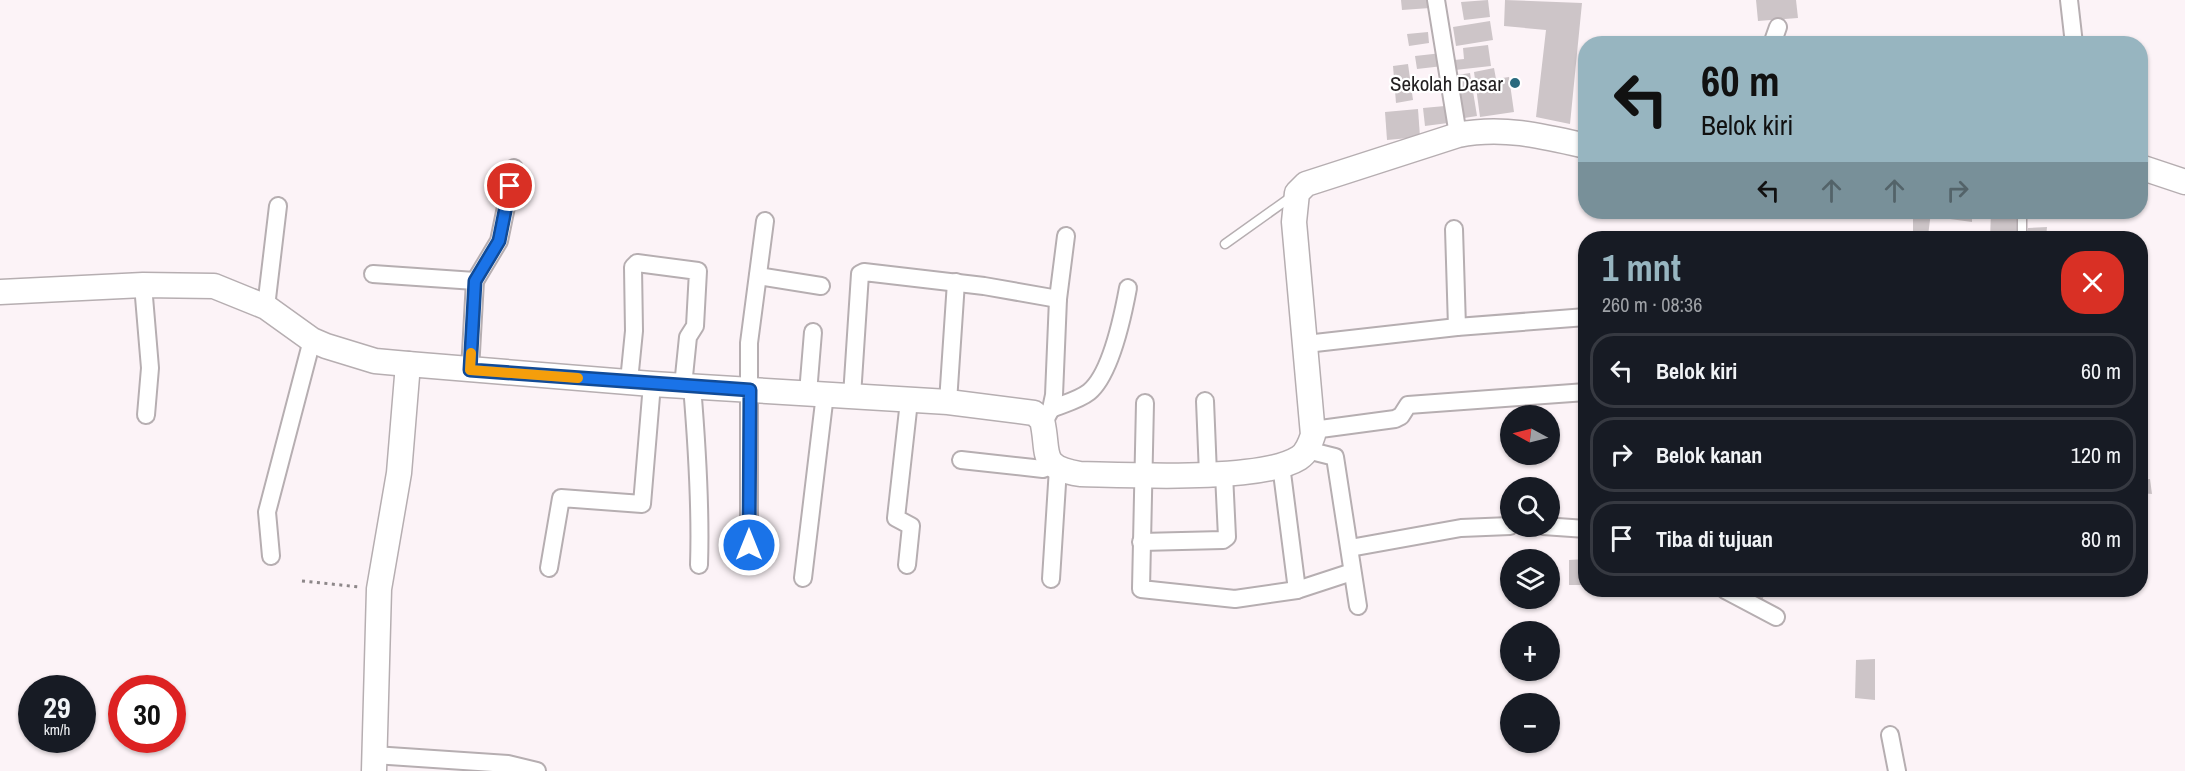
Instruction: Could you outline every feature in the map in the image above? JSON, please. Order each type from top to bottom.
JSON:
[{"type":"street","points":[[1436,0],[1458,135]]},
{"type":"street","points":[[2069,0],[2073,36]]},
{"type":"street","points":[[1775,36],[1778,27]]},
{"type":"street","points":[[960,460],[1043,469],[1055,467],[1080,474],[1144,476],[1216,474],[1281,465],[1297,460],[1310,440],[1306,344],[1294,222],[1297,193],[1306,184],[1458,135],[1498,130],[1578,145]]},
{"type":"street","points":[[470,370],[475,281],[499,241],[514,168]]},
{"type":"street","points":[[2148,170],[2185,182]]},
{"type":"street","points":[[266,307],[278,206]]},
{"type":"street","points":[[749,545],[749,343],[765,221]]},
{"type":"street","points":[[1454,229],[1457,327]]},
{"type":"street","points":[[1051,579],[1055,467],[1046,455],[1047,417],[1065,236]]},
{"type":"street","points":[[549,568],[561,498],[642,504],[640,383],[634,331],[633,267],[637,263],[698,271],[695,326],[688,338],[688,386],[701,518],[699,565]]},
{"type":"street","points":[[852,396],[860,274],[864,272],[956,282],[1058,299]]},
{"type":"street","points":[[373,274],[475,281]]},
{"type":"street","points":[[758,276],[821,286]]},
{"type":"street","points":[[948,402],[956,282]]},
{"type":"street","points":[[143,285],[150,368],[146,415]]},
{"type":"street","points":[[0,292],[143,285],[214,286],[266,307],[312,340],[375,361],[640,383],[948,402],[1034,413],[1047,417],[1090,391],[1101,374],[1120,332],[1128,288]]},
{"type":"street","points":[[1306,344],[1457,327],[1578,319]]},
{"type":"street","points":[[802,578],[816,393],[813,332]]},
{"type":"street","points":[[271,556],[267,512],[312,340]]},
{"type":"street","points":[[408,364],[399,473],[379,589],[374,763],[508,764],[537,771]]},
{"type":"street","points":[[1310,440],[1395,419],[1401,416],[1408,405],[1578,393]]},
{"type":"street","points":[[907,565],[910,526],[896,518],[909,401]]},
{"type":"street","points":[[1141,542],[1224,540],[1227,537],[1205,401]]},
{"type":"street","points":[[1145,403],[1141,589],[1235,599],[1297,590],[1352,572]]},
{"type":"street","points":[[1310,440],[1335,457],[1358,606]]},
{"type":"street","points":[[1281,465],[1297,590]]},
{"type":"street","points":[[1350,548],[1461,528],[1500,526]]},
{"type":"street","points":[[1560,527],[1578,528]]},
{"type":"street","points":[[1738,597],[1776,617]]},
{"type":"street","points":[[1890,735],[1897,771]]},
{"type":"lane","points":[[1225,244],[1297,193]]},
{"type":"path","points":[[302,581],[379,589]]},
{"type":"building","points":[[1401,0],[1430,0],[1430,8],[1402,10]]},
{"type":"building","points":[[1488,0],[1490,17],[1464,20],[1461,2]]},
{"type":"building","points":[[1505,0],[1582,3],[1570,124],[1536,117],[1546,30],[1504,26]]},
{"type":"building","points":[[1756,0],[1796,0],[1798,18],[1758,21]]},
{"type":"building","points":[[1490,21],[1493,40],[1456,46],[1453,27]]},
{"type":"building","points":[[1428,32],[1429,43],[1409,46],[1407,34]]},
{"type":"building","points":[[1488,45],[1491,66],[1455,70],[1454,60],[1464,59],[1463,48]]},
{"type":"building","points":[[1442,53],[1443,66],[1417,69],[1415,56]]},
{"type":"building","points":[[1408,64],[1413,100],[1396,103],[1393,66]]},
{"type":"building","points":[[1494,68],[1496,79],[1509,77],[1514,112],[1480,117],[1474,72]]},
{"type":"building","points":[[1470,73],[1477,116],[1458,119],[1451,76]]},
{"type":"building","points":[[1445,106],[1448,123],[1425,126],[1423,108]]},
{"type":"building","points":[[1418,109],[1420,137],[1387,140],[1385,112]]},
{"type":"building","points":[[1913,219],[1930,219],[1929,231],[1913,231]]},
{"type":"building","points":[[1950,219],[1972,219],[1972,222]]},
{"type":"building","points":[[1991,219],[2019,219],[2019,231],[1990,231]]},
{"type":"building","points":[[2047,227],[2047,231],[2027,231],[2028,228]]},
{"type":"building","points":[[2148,479],[2150,479],[2152,494],[2148,494]]},
{"type":"building","points":[[1578,559],[1578,585],[1569,585],[1569,560]]},
{"type":"building","points":[[1752,597],[1763,597],[1762,601]]},
{"type":"building","points":[[1875,659],[1875,700],[1855,698],[1856,660]]},
{"type":"slow traffic","points":[[471,353],[470,370],[578,378]]},
{"type":"place","name":"Sekolah Dasar","points":[[1515,83]]},
{"type":"route","points":[[510,186],[499,241],[475,281],[470,370],[750,390],[749,545]]}]
